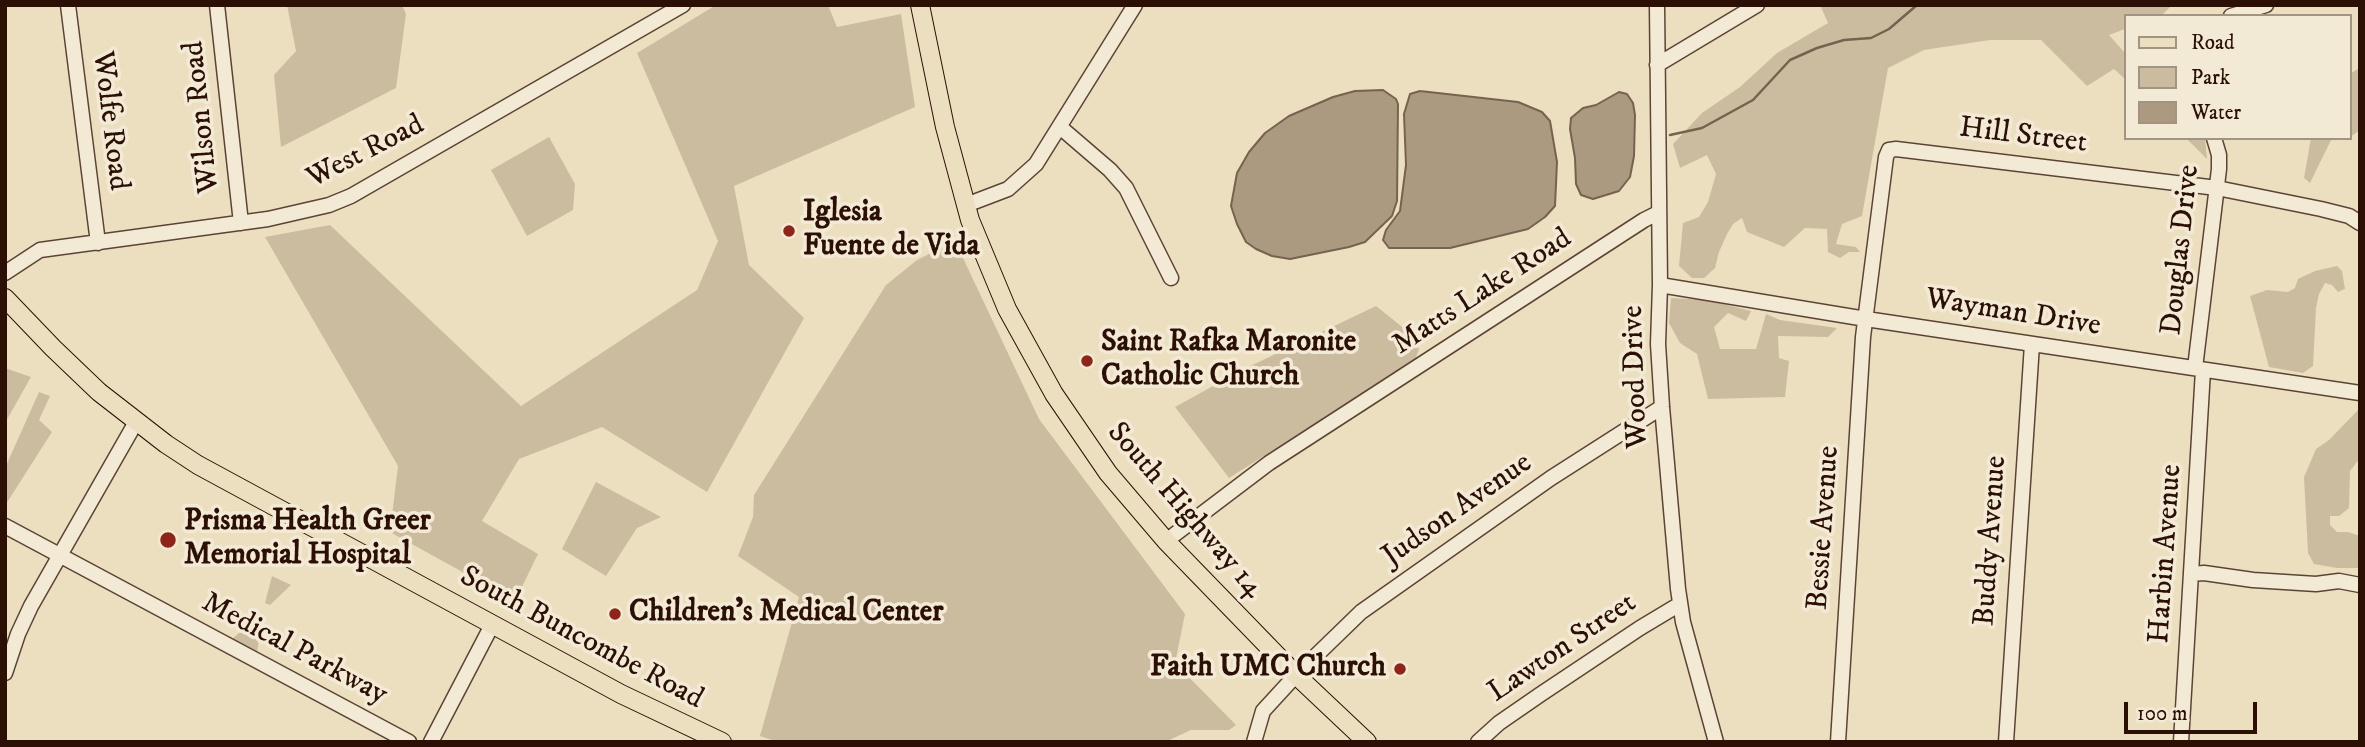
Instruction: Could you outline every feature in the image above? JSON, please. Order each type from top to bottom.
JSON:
[{"type":"main road","name":"South Highway 14","points":[[920,5],[945,127],[970,220],[1007,309],[1054,394],[1108,473],[1166,541],[1296,675],[1367,742]]},
{"type":"main road","name":"South Buncombe Road","points":[[5,298],[81,376],[166,444],[231,484],[492,625],[643,705],[722,742]]},
{"type":"street","name":"Wolfe Road","points":[[68,5],[98,243]]},
{"type":"street","name":"Wilson Road","points":[[217,5],[241,223]]},
{"type":"street","points":[[966,205],[998,194],[1020,181],[1036,164],[1135,5]]},
{"type":"street","name":"Wood Drive","points":[[1657,5],[1660,285],[1658,344],[1661,407],[1680,604],[1688,648],[1716,742]]},
{"type":"street","points":[[1657,65],[1757,5]]},
{"type":"street","points":[[2237,14],[2266,5]]},
{"type":"street","name":"West Road","points":[[5,274],[40,250],[304,213],[351,196],[680,6]]},
{"type":"street","points":[[1060,127],[1110,170],[1126,188],[1171,278]]},
{"type":"street","name":"Douglas Drive","points":[[2199,369],[2217,188],[2219,155],[2215,140]]},
{"type":"street","name":"Hill Street","points":[[1887,153],[1896,149],[2217,188],[2321,209],[2349,216],[2360,222]]},
{"type":"street","name":"Bessie Avenue","points":[[1838,742],[1863,337],[1887,153]]},
{"type":"street","name":"Matts Lake Road","points":[[1166,541],[1269,463],[1658,213]]},
{"type":"street","name":"Wayman Drive","points":[[1660,285],[2360,393]]},
{"type":"street","name":"Buddy Avenue","points":[[2006,742],[2032,344]]},
{"type":"street","name":"Harbin Avenue","points":[[2181,742],[2199,369]]},
{"type":"street","name":"Judson Avenue","points":[[1254,742],[1263,711],[1345,627],[1378,599],[1551,478],[1661,407]]},
{"type":"street","points":[[5,673],[18,634],[136,422]]},
{"type":"street","name":"Medical Parkway","points":[[5,526],[409,742]]},
{"type":"street","points":[[2191,574],[2316,584],[2339,581],[2360,585]]},
{"type":"street","name":"Lawton Street","points":[[1478,742],[1499,723],[1541,694],[1680,604]]},
{"type":"street","points":[[431,742],[492,625]]},
{"type":"green space","points":[[287,5],[402,5],[406,14],[396,88],[281,147],[274,75],[296,51]]},
{"type":"green space","points":[[716,5],[828,5],[837,27],[901,14],[915,107],[734,186],[749,265],[804,318],[707,492],[602,427],[519,459],[482,521],[538,554],[515,601],[390,532],[398,466],[265,237],[330,225],[521,406],[697,290],[718,241],[637,53]]},
{"type":"green space","points":[[1820,5],[2172,5],[2163,14],[2124,14],[2124,29],[2109,35],[2124,52],[2124,78],[2114,69],[2087,86],[2041,40],[1990,40],[1924,50],[1888,68],[1862,216],[1842,224],[1836,244],[1856,247],[1860,252],[1849,252],[1840,258],[1828,252],[1827,229],[1805,228],[1784,247],[1747,232],[1742,218],[1733,224],[1727,234],[1715,268],[1704,278],[1692,278],[1679,266],[1683,223],[1699,217],[1708,202],[1716,174],[1707,155],[1680,168],[1673,144],[1702,113],[1740,87],[1777,53],[1828,23]]},
{"type":"green space","points":[[2360,68],[2360,130],[2351,137],[2351,73]]},
{"type":"green space","points":[[549,137],[575,184],[573,210],[527,236],[491,170]]},
{"type":"green space","points":[[2188,140],[2205,140],[2207,159]]},
{"type":"green space","points":[[2311,140],[2331,140],[2310,183],[2304,178]]},
{"type":"green space","points":[[955,241],[1039,419],[1185,614],[1175,663],[1236,725],[1229,730],[1191,730],[1165,742],[778,742],[760,736],[799,597],[738,556],[753,517],[754,495],[886,285],[917,260]]},
{"type":"green space","points":[[2337,266],[2342,271],[2345,289],[2338,292],[2332,285],[2325,283],[2319,294],[2313,366],[2303,373],[2269,367],[2250,296],[2267,290],[2288,292],[2295,288],[2298,279],[2315,271]]},
{"type":"green space","points":[[1671,298],[1708,300],[1751,311],[1746,321],[1728,313],[1714,327],[1720,349],[1756,349],[1766,314],[1780,320],[1837,328],[1828,337],[1778,336],[1779,358],[1789,361],[1785,397],[1708,399],[1697,354],[1680,343],[1669,323]]},
{"type":"green space","points":[[1376,306],[1411,334],[1419,349],[1415,360],[1229,478],[1175,407],[1242,370]]},
{"type":"green space","points":[[5,368],[31,377],[5,423]]},
{"type":"green space","points":[[39,392],[50,396],[39,420],[52,432],[6,504],[5,468]]},
{"type":"green space","points":[[2360,408],[2360,458],[2350,471],[2349,508],[2339,516],[2330,516],[2330,525],[2337,532],[2360,536],[2360,568],[2314,564],[2308,553],[2304,477],[2316,449],[2329,440]]},
{"type":"green space","points":[[596,482],[661,517],[637,528],[606,576],[562,549]]},
{"type":"green space","points":[[272,576],[291,585],[270,605],[265,603]]},
{"type":"green space","points":[[258,617],[263,619],[257,652],[232,639]]},
{"type":"water","points":[[1383,90],[1396,99],[1398,104],[1397,201],[1392,216],[1365,242],[1290,259],[1272,256],[1246,242],[1231,206],[1237,173],[1249,152],[1265,133],[1289,116],[1333,97],[1355,91]]},
{"type":"water","points":[[1420,91],[1518,102],[1542,112],[1550,121],[1557,162],[1555,206],[1545,217],[1528,229],[1450,248],[1389,248],[1383,240],[1386,230],[1400,211],[1406,165],[1404,114],[1410,94]]},
{"type":"water","points":[[1619,92],[1627,94],[1633,103],[1635,115],[1634,156],[1630,177],[1619,191],[1593,199],[1581,195],[1576,184],[1571,118],[1583,108],[1596,105]]},
{"type":"waterway","points":[[1670,135],[1702,128],[1753,100],[1790,60],[1844,40],[1871,38],[1889,29],[1917,5]]},
{"type":"place","name":"Iglesia Fuente de Vida","points":[[789,231]]},
{"type":"place","name":"Saint Rafka Maronite Catholic Church","points":[[1087,361]]},
{"type":"place","name":"Prisma Health Greer Memorial Hospital","points":[[168,540]]},
{"type":"place","name":"Children's Medical Center","points":[[615,614]]},
{"type":"place","name":"Faith UMC Church","points":[[1400,669]]}]
